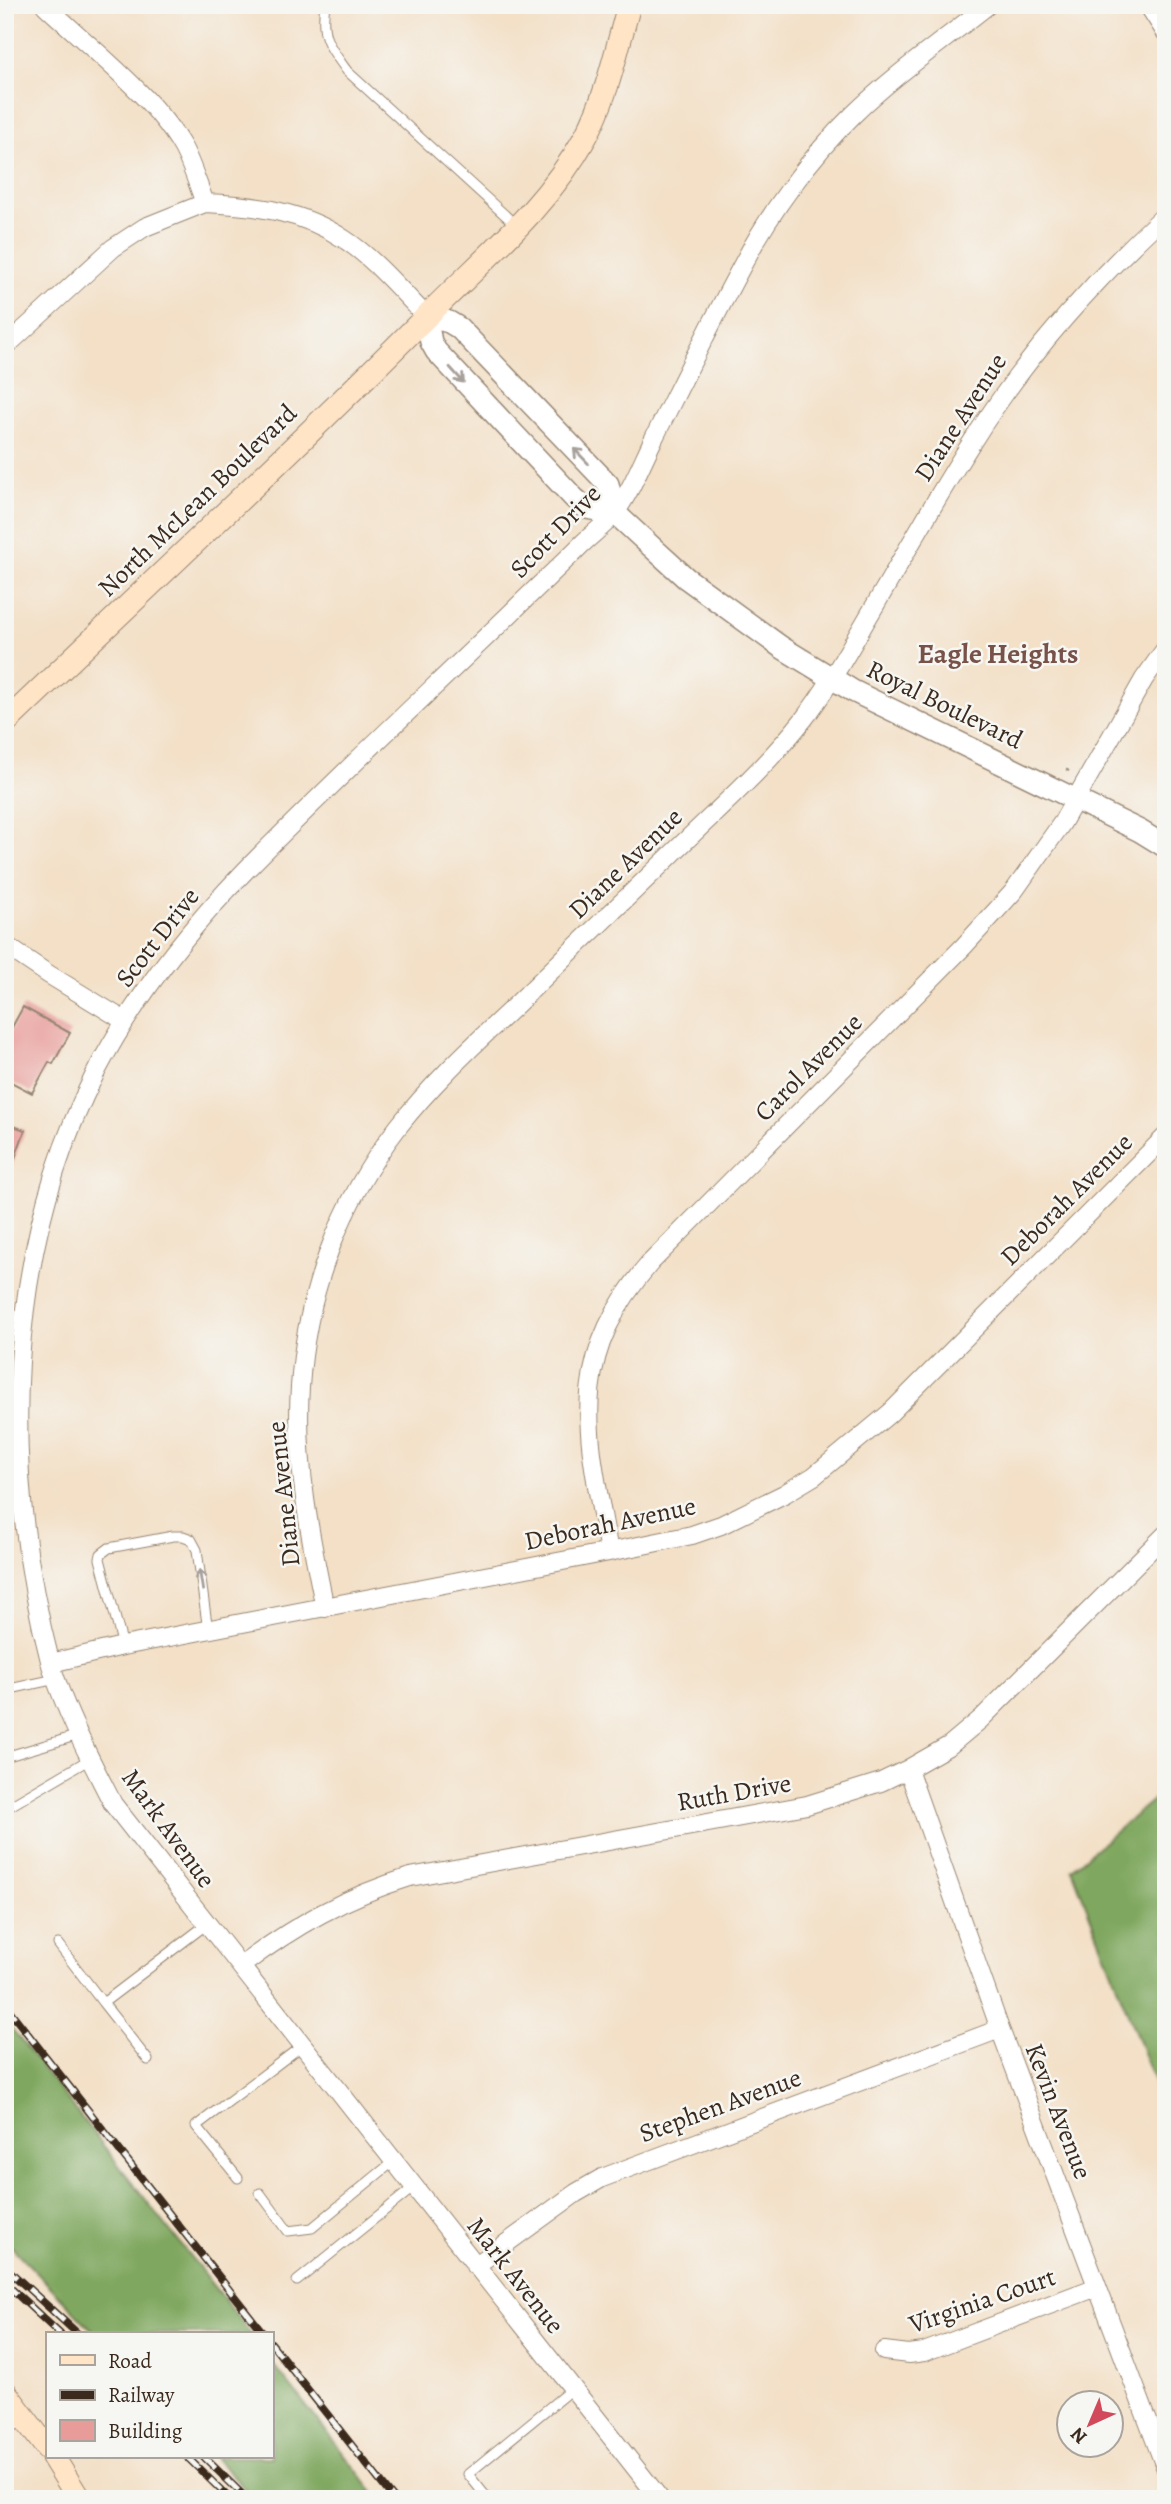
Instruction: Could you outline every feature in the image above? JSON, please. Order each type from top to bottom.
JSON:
[{"type":"main road","name":"North McLean Boulevard","points":[[5,723],[518,228],[554,184],[586,135],[606,84],[629,5]]},
{"type":"main road","points":[[5,2392],[46,2447]]},
{"type":"main road","points":[[54,2458],[79,2499]]},
{"type":"street","points":[[5,347],[113,248],[145,227],[205,203],[183,149],[162,119],[128,82],[45,5]]},
{"type":"street","name":"Scott Drive","points":[[125,1021],[160,970],[244,872],[615,513],[746,257],[792,189],[834,134],[857,111],[988,5]]},
{"type":"street","points":[[1148,5],[1166,33]]},
{"type":"street","name":"Royal Boulevard","points":[[205,203],[247,204],[277,210],[314,222],[345,239],[376,265],[426,316],[449,322],[459,328],[608,484],[615,513]]},
{"type":"street","name":"Diane Avenue","points":[[325,1608],[300,1449],[299,1390],[305,1338],[320,1276],[340,1221],[361,1178],[398,1126],[448,1070],[759,769],[800,724],[832,679],[972,441],[1022,369],[1104,272],[1166,214]]},
{"type":"street","name":"Royal Boulevard","points":[[426,316],[431,342],[436,351],[574,498],[586,508],[615,513],[686,578],[724,608],[832,679],[1140,831],[1166,847]]},
{"type":"street","name":"Carol Avenue","points":[[609,1552],[591,1453],[588,1420],[594,1364],[618,1305],[651,1262],[992,916],[1049,844],[1144,679],[1166,648]]},
{"type":"street","points":[[5,945],[125,1021]]},
{"type":"street","name":"Mark Avenue","points":[[125,1021],[97,1070],[73,1121],[56,1167],[27,1273],[18,1334],[13,1395],[17,1495],[27,1562],[53,1671],[79,1735],[113,1804],[660,2499]]},
{"type":"street","name":"Deborah Avenue","points":[[53,1671],[123,1646],[609,1552],[692,1535],[722,1525],[814,1476],[890,1413],[1166,1136]]},
{"type":"street","name":"Ruth Drive","points":[[241,1966],[272,1942],[327,1909],[377,1887],[410,1877],[807,1805],[872,1785],[908,1769],[950,1745],[981,1719],[1166,1534]]},
{"type":"street","name":"Kevin Avenue","points":[[908,1769],[1000,2029],[1166,2469]]},
{"type":"street","name":"Stephen Avenue","points":[[475,2266],[576,2193],[602,2178],[1000,2029]]},
{"type":"street","name":"Virginia Court","points":[[884,2351],[909,2354],[924,2352],[1097,2287]]},
{"type":"lane","points":[[325,5],[322,24],[326,41],[347,71],[518,228]]},
{"type":"lane","points":[[123,1646],[100,1559],[101,1553],[109,1548],[183,1536],[191,1539],[197,1550],[208,1631]]},
{"type":"lane","points":[[5,1690],[53,1671]]},
{"type":"lane","points":[[5,1757],[79,1735]]},
{"type":"lane","points":[[5,1809],[90,1759]]},
{"type":"lane","points":[[103,2003],[207,1924]]},
{"type":"lane","points":[[58,1944],[148,2060]]},
{"type":"lane","points":[[237,2178],[196,2126],[303,2045]]},
{"type":"lane","points":[[260,2193],[288,2231],[312,2228],[394,2161]]},
{"type":"lane","points":[[297,2281],[414,2187]]},
{"type":"lane","points":[[488,2499],[468,2474],[573,2388]]},
{"type":"lane","points":[[5,2433],[25,2417]]},
{"type":"green space","points":[[1166,1789],[1166,2112],[1072,1869]]},
{"type":"green space","points":[[5,2020],[249,2332],[94,2332],[5,2240]]},
{"type":"green space","points":[[273,2364],[379,2499],[255,2499],[215,2458],[273,2458]]},
{"type":"building","points":[[23,1007],[70,1033],[53,1064],[49,1062],[32,1093],[5,1079],[5,1040]]},
{"type":"building","points":[[5,1123],[25,1130],[7,1180],[5,1180]]},
{"type":"railway","points":[[5,2005],[262,2332]]},
{"type":"railway","points":[[5,2267],[76,2332]]},
{"type":"railway","points":[[5,2283],[58,2332]]},
{"type":"railway","points":[[273,2346],[394,2499]]},
{"type":"railway","points":[[188,2458],[230,2499]]},
{"type":"railway","points":[[205,2458],[247,2499]]},
{"type":"district","name":"Eagle Heights","points":[[998,653]]}]
